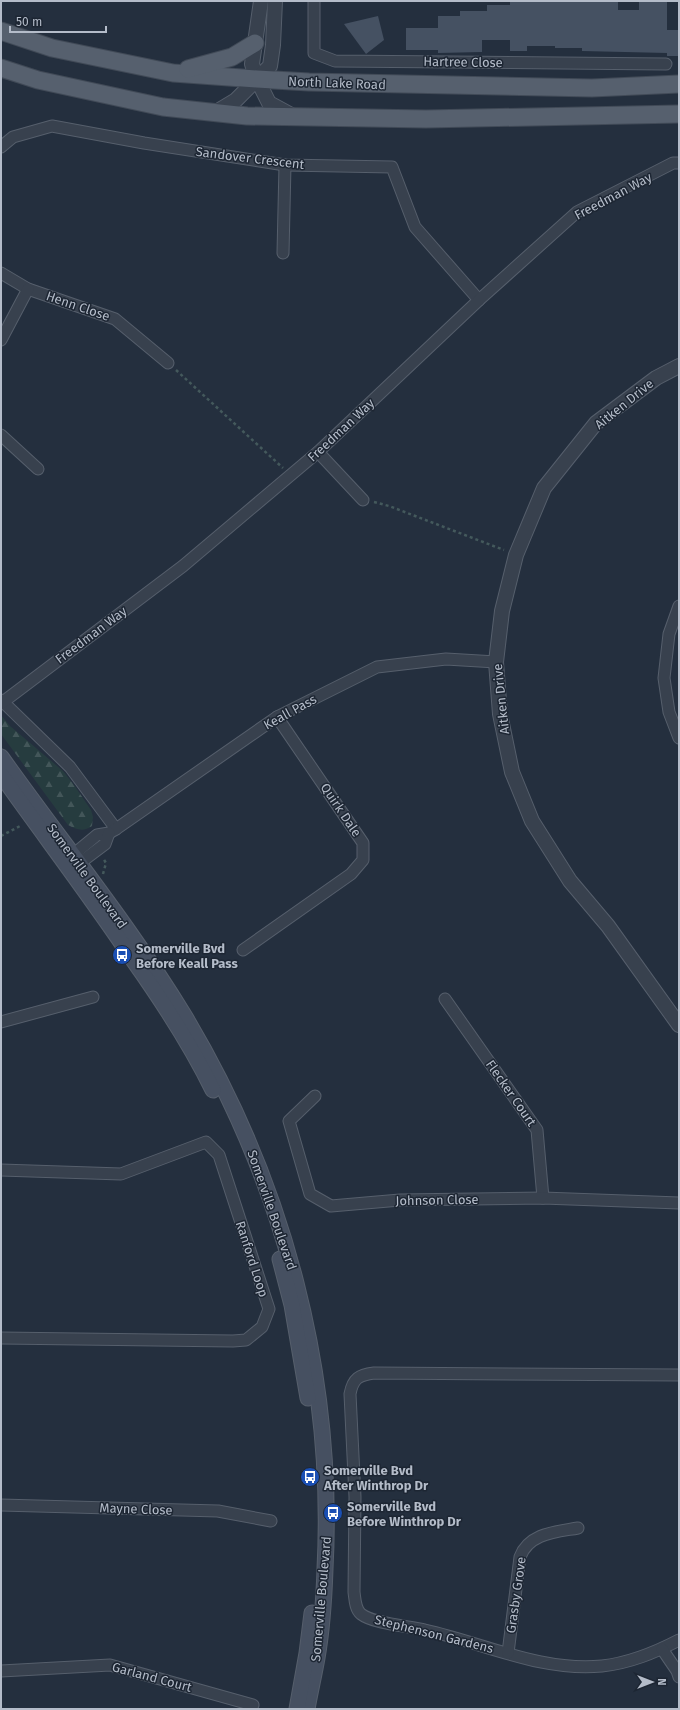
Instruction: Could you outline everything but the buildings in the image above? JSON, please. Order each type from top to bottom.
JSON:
[{"type":"main road","name":"North Lake Road","points":[[1,31],[52,48],[173,73],[257,80],[592,88],[679,84]]},
{"type":"main road","points":[[173,73],[209,65],[232,57],[255,43]]},
{"type":"main road","points":[[1,68],[38,80],[163,107],[247,116],[426,119],[679,114]]},
{"type":"main road","name":"Somerville Boulevard","points":[[1,757],[158,995],[205,1074],[250,1170],[281,1263],[296,1328],[308,1398],[316,1487],[315,1577],[312,1615],[297,1709]]},
{"type":"main road","name":"Somerville Boulevard","points":[[1,774],[148,960],[184,1015],[211,1062],[232,1106],[268,1190],[297,1281],[315,1370],[323,1451],[326,1516],[326,1569],[317,1658],[307,1709]]},
{"type":"street","points":[[261,1],[252,64],[257,80],[269,103],[293,116]]},
{"type":"street","points":[[216,112],[236,100],[270,66],[273,45],[275,1]]},
{"type":"street","name":"Hartree Close","points":[[314,1],[314,53],[335,61],[666,64]]},
{"type":"street","name":"Sandover Crescent","points":[[1,147],[13,137],[52,126],[144,143],[285,165],[392,167],[415,227],[479,300]]},
{"type":"street","name":"Freedman Way","points":[[2,701],[183,566],[291,475],[318,452],[479,300],[577,212],[673,164],[679,163]]},
{"type":"street","points":[[282,253],[285,165]]},
{"type":"street","name":"Henn Close","points":[[1,273],[28,289],[115,319],[168,363]]},
{"type":"street","points":[[1,340],[28,289]]},
{"type":"street","name":"Aitken Drive","points":[[679,366],[656,378],[596,424],[544,488],[516,555],[502,611],[496,662],[500,714],[512,772],[532,821],[570,881],[608,926],[679,1025]]},
{"type":"street","points":[[1,435],[38,469]]},
{"type":"street","points":[[318,452],[363,500]]},
{"type":"street","points":[[679,606],[669,634],[664,678],[669,712],[679,738]]},
{"type":"street","name":"Keall Pass","points":[[71,863],[97,835],[113,831],[277,717],[376,667],[446,659],[496,662]]},
{"type":"street","points":[[2,701],[70,767],[113,831]]},
{"type":"street","name":"Quirk Dale","points":[[243,950],[351,874],[363,860],[363,843],[277,717]]},
{"type":"street","points":[[1,1022],[93,997]]},
{"type":"street","name":"Flecker Court","points":[[444,999],[537,1130],[543,1198]]},
{"type":"street","name":"Johnson Close","points":[[315,1096],[289,1121],[310,1194],[331,1206],[400,1200],[543,1198],[679,1203]]},
{"type":"street","name":"Ranford Loop","points":[[1,1170],[120,1174],[206,1142],[219,1155],[268,1309],[262,1328],[246,1340],[1,1338]]},
{"type":"street","name":"Stephenson Gardens","points":[[679,1375],[374,1373],[363,1374],[352,1384],[350,1394],[356,1497],[354,1592],[357,1609],[361,1614],[370,1619],[426,1630],[545,1664],[602,1666],[634,1661],[679,1640]]},
{"type":"street","name":"Mayne Close","points":[[1,1505],[218,1511],[271,1521]]},
{"type":"street","name":"Grasby Grove","points":[[508,1653],[520,1557],[524,1548],[542,1536],[578,1528]]},
{"type":"street","points":[[662,1649],[674,1666],[679,1677]]},
{"type":"street","name":"Garland Court","points":[[1,1671],[110,1665],[253,1705]]},
{"type":"path","points":[[168,363],[291,475]]},
{"type":"path","points":[[363,500],[390,506],[516,555]]},
{"type":"path","points":[[1,836],[25,823]]},
{"type":"green space","points":[[1,715],[10,726],[63,771],[91,810],[93,817],[92,826],[80,830],[68,825],[1,734]]},
{"type":"place","name":"Somerville Bvd Before Keall Pass","points":[[122,955]]},
{"type":"place","name":"Somerville Bvd After Winthrop Dr","points":[[310,1477]]},
{"type":"place","name":"Somerville Bvd Before Winthrop Dr","points":[[333,1513]]}]
